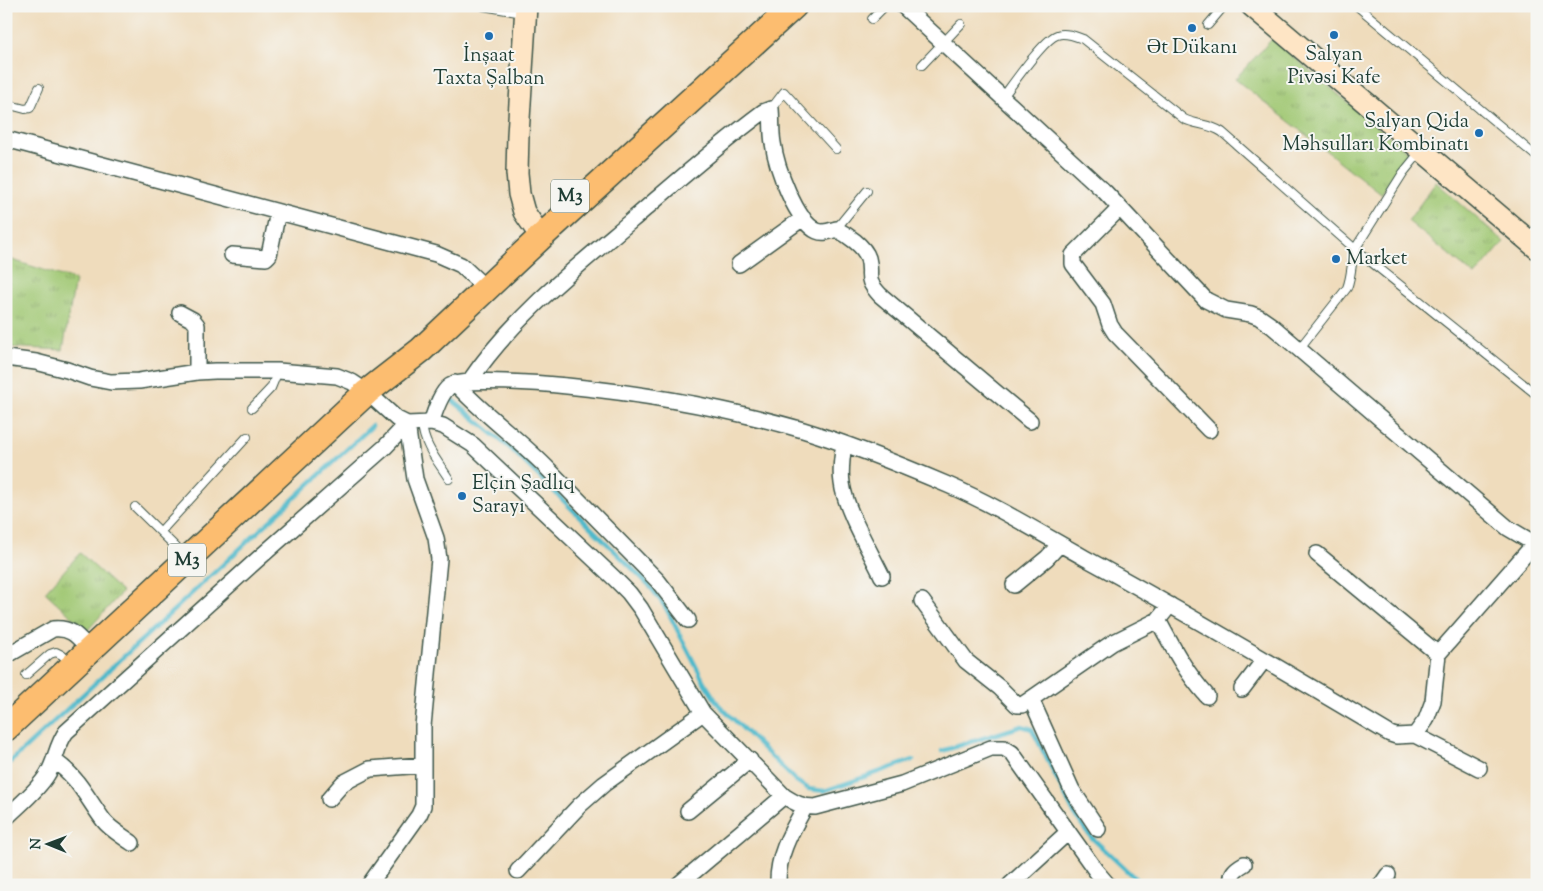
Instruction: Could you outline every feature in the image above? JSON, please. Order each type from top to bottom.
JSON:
[{"type":"main road","name":"M3","points":[[6,728],[367,392],[413,342],[478,281],[778,6]]},
{"type":"main road","points":[[367,392],[421,350],[542,236],[794,6]]},
{"type":"main road","points":[[1252,6],[1421,150],[1533,239]]},
{"type":"main road","points":[[525,10],[517,173],[519,194],[524,212],[535,228]]},
{"type":"street","points":[[903,6],[1086,174],[1206,300],[1226,310],[1259,317],[1508,528],[1536,544],[1438,654],[1433,701],[1426,720],[1415,735]]},
{"type":"street","points":[[462,383],[527,311],[710,154],[763,112],[771,109],[773,144],[777,161],[784,184],[803,218],[816,231],[824,232],[836,229],[864,249],[868,258],[869,279],[880,295],[1030,421]]},
{"type":"street","points":[[6,139],[436,254],[461,265],[478,281]]},
{"type":"street","points":[[1119,208],[1073,255],[1073,264],[1103,304],[1110,325],[1115,333],[1209,430]]},
{"type":"street","points":[[232,255],[266,258],[269,255],[278,212]]},
{"type":"street","points":[[739,264],[803,218]]},
{"type":"street","points":[[180,313],[193,320],[197,325],[197,372]]},
{"type":"street","points":[[6,358],[36,362],[90,378],[111,382],[139,381],[197,372],[278,371],[337,376],[352,382],[367,392],[390,414],[407,424],[427,423],[443,426],[474,445],[629,593],[641,609],[703,712],[784,796],[805,807],[815,807],[886,790],[992,748],[1004,748],[1012,753],[1108,885]]},
{"type":"street","points":[[462,383],[475,405],[549,470],[658,581],[688,620]]},
{"type":"street","points":[[427,423],[448,387],[462,383],[553,385],[635,394],[709,407],[802,430],[844,444],[950,486],[990,505],[1170,605],[1390,734],[1396,736],[1415,735],[1479,768]]},
{"type":"street","points":[[6,818],[47,775],[54,761],[56,748],[66,732],[385,447],[407,424]]},
{"type":"street","points":[[370,885],[419,815],[423,806],[422,726],[439,559],[436,538],[415,479],[407,424]]},
{"type":"street","points":[[844,444],[841,469],[846,500],[882,576]]},
{"type":"street","points":[[1014,586],[1047,558],[1060,544]]},
{"type":"street","points":[[1317,554],[1438,654]]},
{"type":"street","points":[[922,601],[966,661],[1000,688],[1017,705],[1022,705],[1112,643],[1158,620],[1170,605]]},
{"type":"street","points":[[1158,620],[1180,661],[1207,696]]},
{"type":"street","points":[[9,652],[53,629],[61,628],[68,630],[81,658]]},
{"type":"street","points":[[1242,689],[1264,660]]},
{"type":"street","points":[[1031,699],[1072,790],[1098,829]]},
{"type":"street","points":[[518,870],[580,805],[604,784],[703,712]]},
{"type":"street","points":[[688,811],[750,760]]},
{"type":"street","points":[[54,761],[71,775],[106,823],[132,843]]},
{"type":"street","points":[[329,799],[343,783],[370,769],[423,765]]},
{"type":"street","points":[[678,885],[784,796]]},
{"type":"street","points":[[778,885],[781,855],[786,840],[805,807]]},
{"type":"street","points":[[1010,885],[1068,832]]},
{"type":"street","points":[[1233,885],[1231,880],[1232,874],[1244,864]]},
{"type":"lane","points":[[483,6],[525,10]]},
{"type":"lane","points":[[872,19],[885,6]]},
{"type":"lane","points":[[1208,25],[1224,6]]},
{"type":"lane","points":[[1357,6],[1537,157]]},
{"type":"lane","points":[[922,65],[961,24]]},
{"type":"lane","points":[[1003,97],[1046,42],[1056,35],[1070,35],[1083,39],[1184,119],[1194,124],[1214,126],[1222,132],[1356,250],[1537,395]]},
{"type":"lane","points":[[6,104],[24,109],[30,108],[39,88]]},
{"type":"lane","points":[[771,109],[784,92],[836,149]]},
{"type":"lane","points":[[1299,349],[1347,288],[1352,278],[1353,257],[1356,250],[1404,173],[1421,150]]},
{"type":"lane","points":[[836,229],[867,191]]},
{"type":"lane","points":[[252,408],[271,388],[278,371]]},
{"type":"lane","points":[[427,423],[424,437],[449,478]]},
{"type":"lane","points":[[161,532],[247,437]]},
{"type":"lane","points":[[135,506],[188,559]]},
{"type":"lane","points":[[26,675],[50,654],[56,652],[62,655],[81,658]]},
{"type":"green space","points":[[1272,39],[1410,154],[1381,194],[1235,79]]},
{"type":"green space","points":[[1436,182],[1504,242],[1475,276],[1408,221]]},
{"type":"green space","points":[[6,258],[75,280],[63,350],[6,347]]},
{"type":"green space","points":[[80,553],[122,592],[87,631],[45,592]]},
{"type":"waterway","points":[[451,399],[511,449],[649,585],[666,608],[704,682],[718,704],[796,781],[809,789],[824,791],[913,760]]},
{"type":"waterway","points":[[6,766],[372,426]]},
{"type":"waterway","points":[[942,751],[1022,726],[1032,729],[1075,815],[1090,836],[1142,885]]},
{"type":"place","name":"Ət Dükanı","points":[[1192,28]]},
{"type":"place","name":"Salyan Pivəsi Kafe","points":[[1334,35]]},
{"type":"place","name":"İnşaat Taxta Şalban","points":[[489,36]]},
{"type":"place","name":"Salyan Qida Məhsulları Kombinatı","points":[[1479,133]]},
{"type":"place","name":"Market","points":[[1336,259]]},
{"type":"place","name":"Elçin Şadlıq Sarayı","points":[[462,496]]}]
